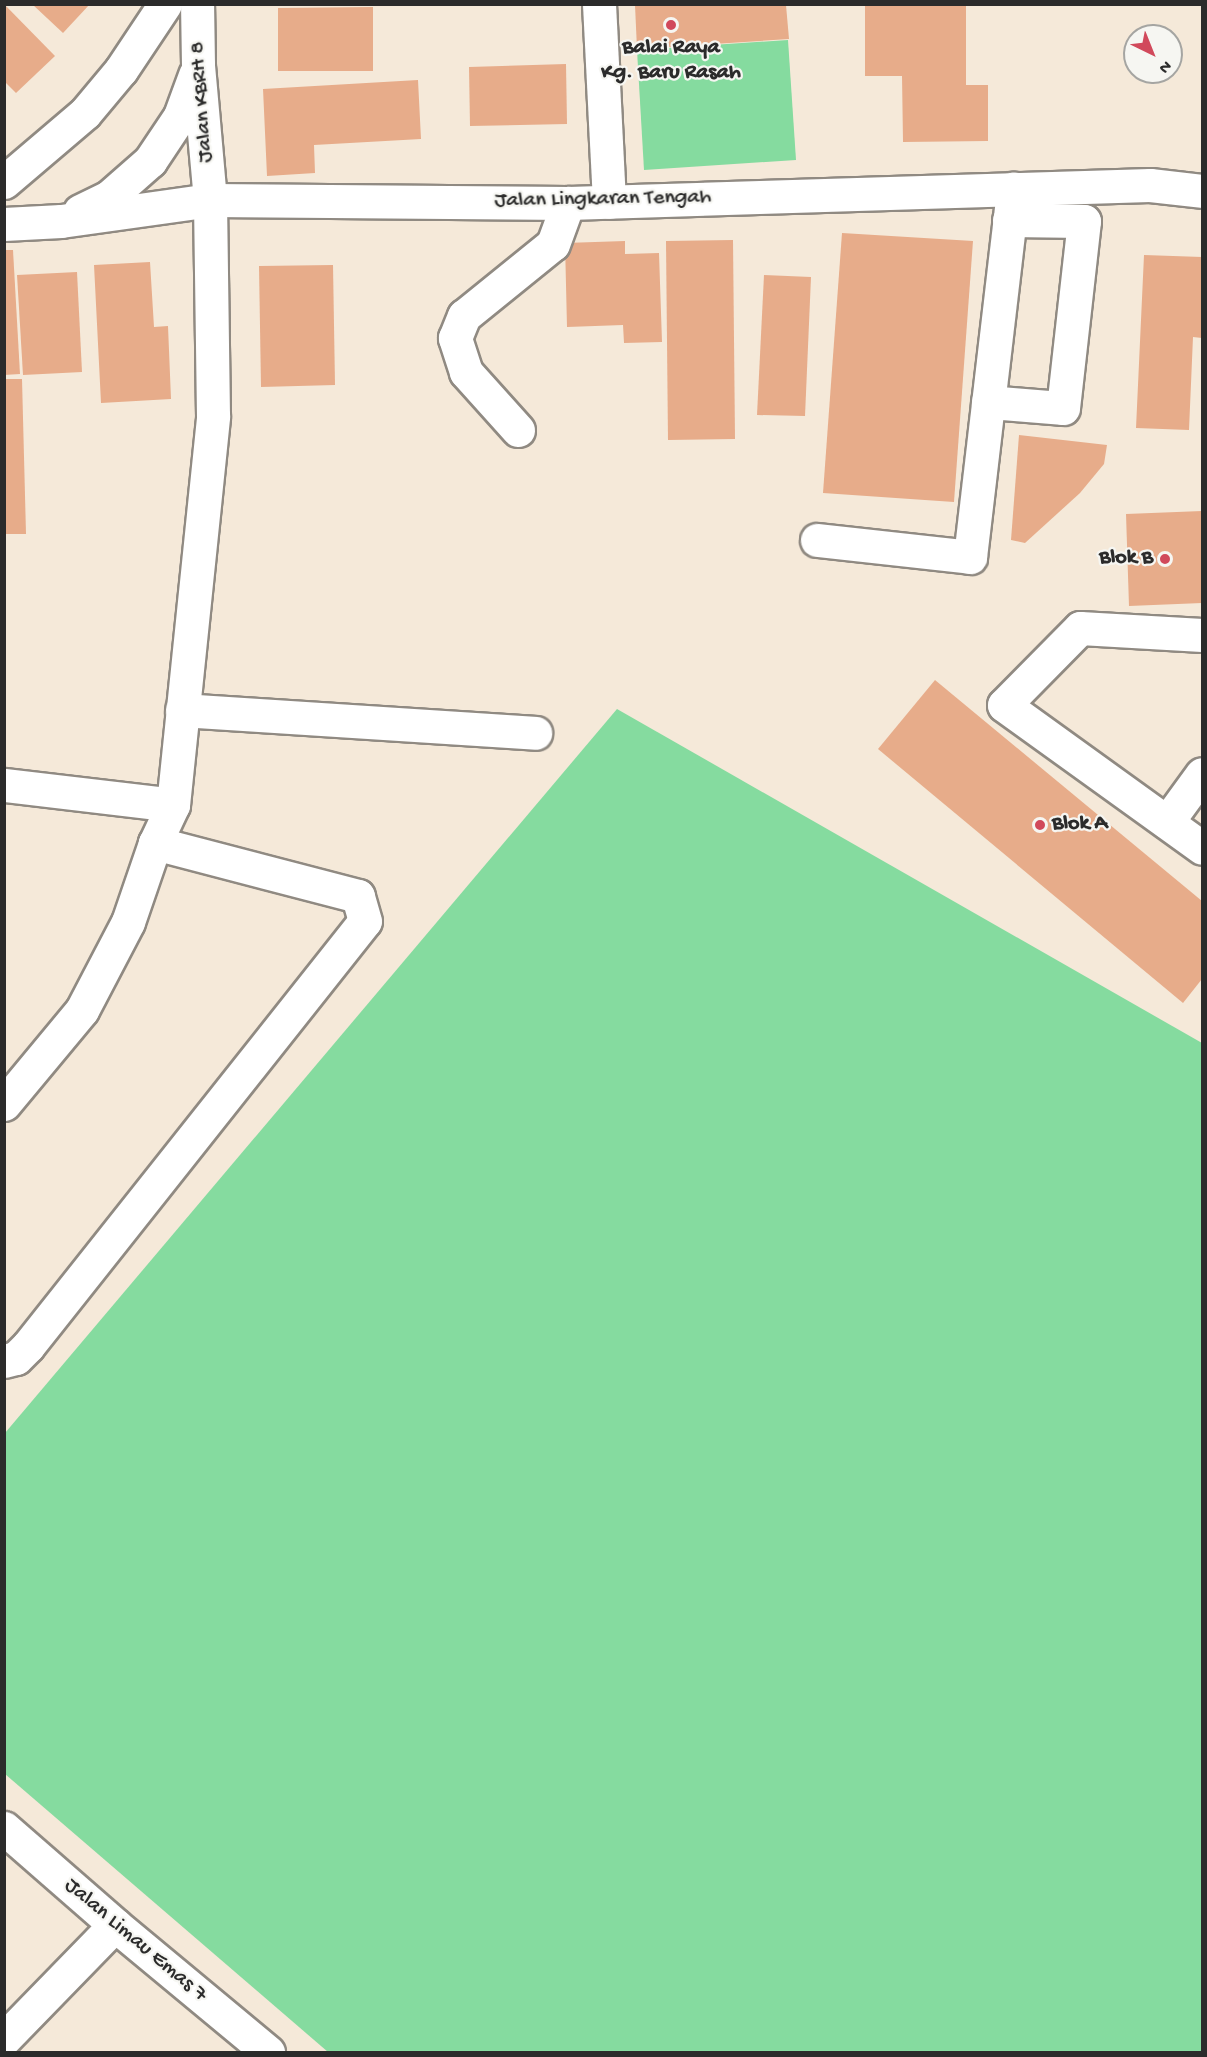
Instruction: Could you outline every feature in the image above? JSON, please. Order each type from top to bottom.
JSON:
[{"type":"street","points":[[4,182],[85,113],[121,70],[165,4]]},
{"type":"street","name":"Jalan KBRH 8","points":[[4,1104],[82,1010],[128,922],[155,843],[173,805],[213,416],[210,200],[198,64],[197,4]]},
{"type":"street","points":[[599,4],[609,202]]},
{"type":"street","points":[[61,221],[109,197],[150,161],[180,116],[198,64]]},
{"type":"street","name":"Jalan Lingkaran Tengah","points":[[4,224],[61,221],[210,200],[568,203],[1150,185],[1203,191]]},
{"type":"street","points":[[817,540],[970,557],[1013,189]]},
{"type":"street","points":[[518,430],[466,372],[455,338],[464,316],[553,244],[568,203]]},
{"type":"street","points":[[988,402],[1063,408],[1084,221],[1009,220]]},
{"type":"street","points":[[1203,635],[1080,628],[1004,705],[1203,848]]},
{"type":"street","points":[[182,710],[535,733]]},
{"type":"street","points":[[1167,822],[1203,774]]},
{"type":"street","points":[[4,785],[173,805]]},
{"type":"street","points":[[4,1360],[16,1358],[28,1346],[365,921],[358,896],[155,843]]},
{"type":"street","name":"Jalan Limau Emas 7","points":[[4,1828],[250,2047]]},
{"type":"street","points":[[4,2039],[115,1925]]},
{"type":"green space","points":[[788,40],[796,160],[644,170],[637,50]]},
{"type":"green space","points":[[617,709],[1202,1043],[1202,2052],[328,2052],[5,1774],[5,1433]]},
{"type":"building","points":[[4,4],[55,56],[16,93],[4,81]]},
{"type":"building","points":[[32,4],[90,4],[63,33]]},
{"type":"building","points":[[865,4],[966,4],[966,85],[988,85],[988,141],[903,142],[902,76],[865,76]]},
{"type":"building","points":[[635,5],[786,5],[789,39],[637,49]]},
{"type":"building","points":[[373,7],[373,71],[278,71],[278,8]]},
{"type":"building","points":[[566,64],[567,124],[470,126],[469,67]]},
{"type":"building","points":[[418,80],[421,139],[314,145],[315,173],[267,176],[263,89]]},
{"type":"building","points":[[842,233],[973,241],[954,502],[823,493]]},
{"type":"building","points":[[733,240],[735,439],[668,440],[666,241]]},
{"type":"building","points":[[625,241],[625,254],[659,253],[662,342],[624,343],[623,325],[567,327],[565,243]]},
{"type":"building","points":[[4,250],[13,250],[20,374],[4,375]]},
{"type":"building","points":[[1144,255],[1202,257],[1202,338],[1193,337],[1189,430],[1136,428]]},
{"type":"building","points":[[150,262],[154,327],[168,326],[171,399],[101,403],[94,265]]},
{"type":"building","points":[[333,265],[335,385],[261,387],[259,266]]},
{"type":"building","points":[[77,272],[82,372],[23,375],[17,275]]},
{"type":"building","points":[[764,275],[811,277],[805,416],[757,415]]},
{"type":"building","points":[[5,379],[22,379],[26,534],[5,534]]},
{"type":"building","points":[[1019,435],[1107,445],[1104,464],[1080,493],[1025,543],[1011,540]]},
{"type":"building","name":"Blok B","points":[[1202,511],[1202,603],[1129,606],[1126,514]]},
{"type":"building","name":"Blok A","points":[[935,680],[1202,901],[1202,979],[1183,1003],[878,749]]},
{"type":"place","name":"Balai Raya Kg. Baru Rasah","points":[[671,25]]},
{"type":"place","name":"Blok B","points":[[1165,559]]},
{"type":"place","name":"Blok A","points":[[1040,825]]}]
